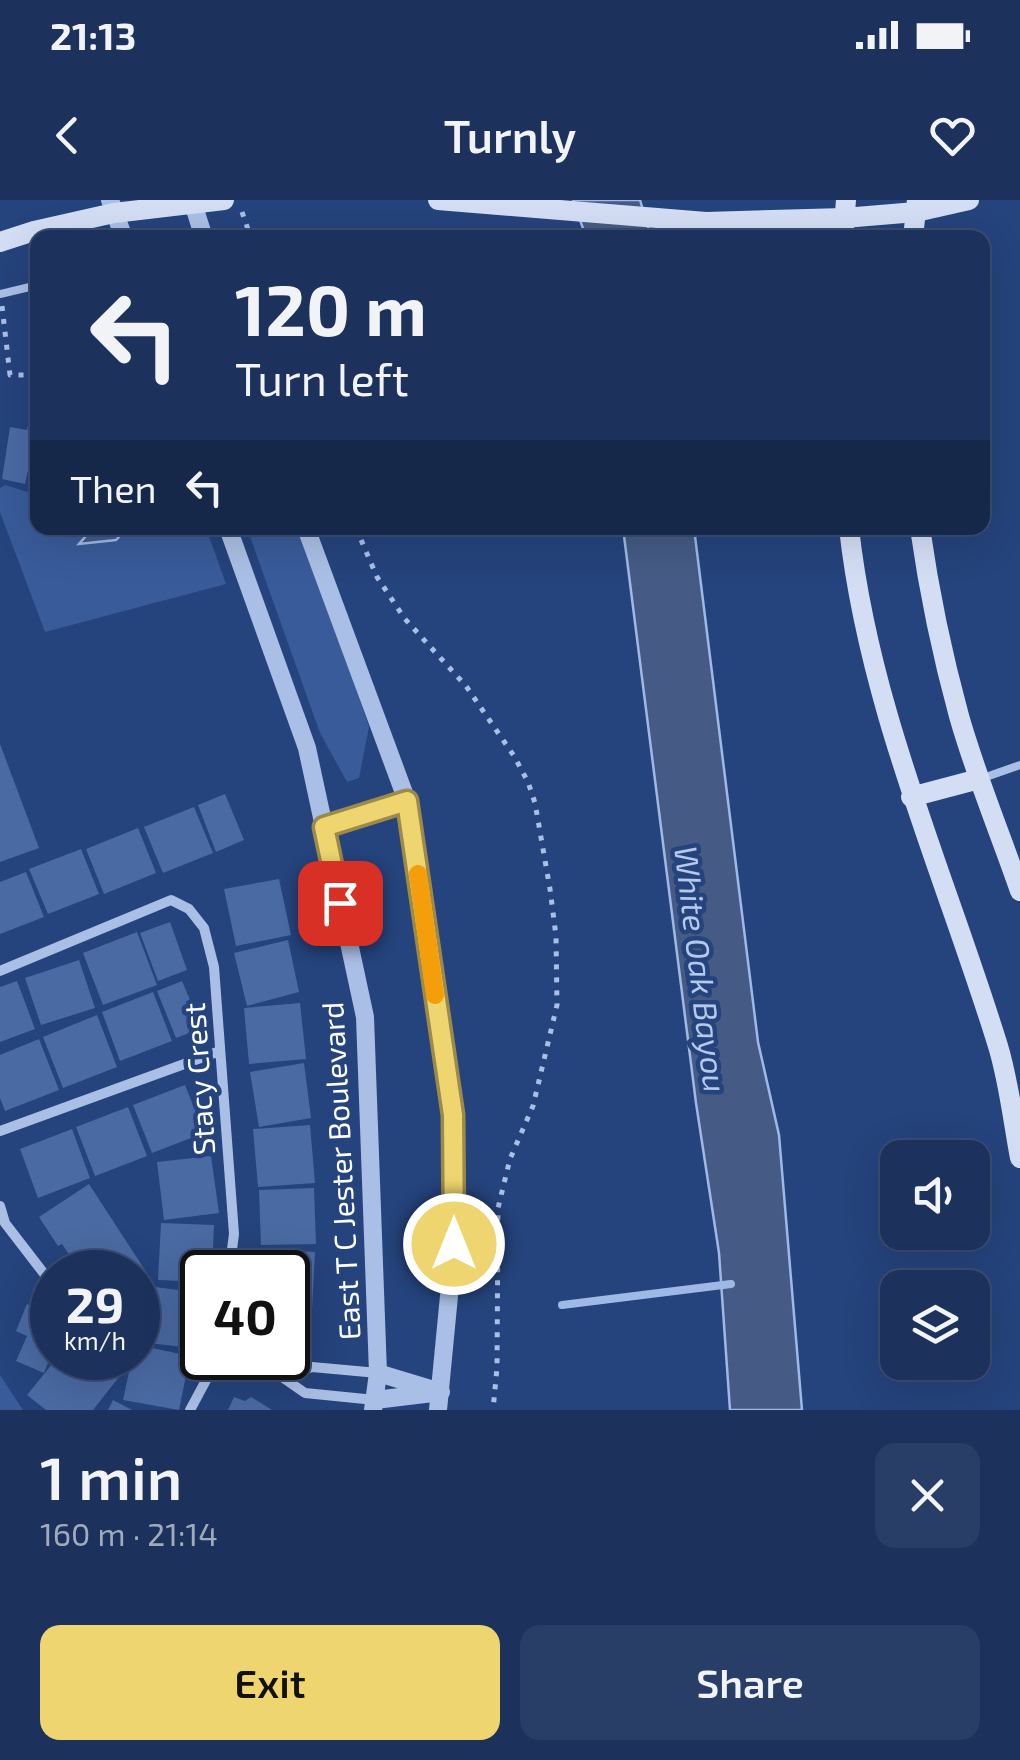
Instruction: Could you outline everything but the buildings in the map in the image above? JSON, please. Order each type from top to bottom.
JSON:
[{"type":"main road","points":[[37,230],[112,206],[224,200]]},
{"type":"main road","points":[[438,200],[706,222],[845,219],[969,200]]},
{"type":"main road","points":[[0,242],[30,232]]},
{"type":"main road","points":[[850,535],[882,700],[911,796],[1000,1050],[1020,1158]]},
{"type":"main road","points":[[921,535],[942,652],[979,780],[1020,891]]},
{"type":"main road","points":[[911,796],[979,780]]},
{"type":"street","points":[[192,202],[201,230]]},
{"type":"street","points":[[112,206],[121,230]]},
{"type":"street","name":"East T C Jester Boulevard","points":[[231,535],[307,748],[365,1016],[378,1373],[374,1405]]},
{"type":"street","points":[[309,535],[407,801],[453,1115],[454,1244],[440,1401]]},
{"type":"street","points":[[324,827],[407,801]]},
{"type":"street","name":"Stacy Crest","points":[[0,971],[171,900],[189,908],[204,928],[214,966],[234,1234],[232,1250]]},
{"type":"street","points":[[0,1132],[220,1051]]},
{"type":"street","points":[[0,1206],[5,1223],[30,1255]]},
{"type":"street","points":[[310,1369],[378,1373],[440,1401]]},
{"type":"street","points":[[190,1410],[206,1380]]},
{"type":"street","points":[[286,1380],[305,1393],[374,1405],[440,1401]]},
{"type":"lane","points":[[0,294],[30,287]]},
{"type":"lane","points":[[979,780],[1020,765]]},
{"type":"path","points":[[244,218],[248,230]]},
{"type":"path","points":[[0,294],[10,375],[30,375]]},
{"type":"path","points":[[359,535],[377,577],[405,619],[466,686],[514,756],[535,803],[550,889],[556,936],[557,1005],[533,1106],[510,1159],[498,1208],[493,1410]]},
{"type":"shaded area","points":[[5,485],[30,493],[30,535],[208,535],[226,584],[45,632],[0,512],[0,488]]},
{"type":"shaded area","points":[[249,535],[302,535],[369,727],[359,778],[347,782],[320,733]]},
{"type":"shaded area","points":[[0,1375],[23,1410],[0,1410]]},
{"type":"water","points":[[573,200],[640,200],[649,230],[584,230]]},
{"type":"water","points":[[87,535],[121,535],[116,540],[79,544]]},
{"type":"water","name":"White Oak Bayou","points":[[624,535],[695,535],[758,1042],[779,1135],[802,1410],[730,1410],[719,1253],[696,1103]]},
{"type":"waterway","points":[[562,1305],[731,1284]]},
{"type":"slow traffic","points":[[418,874],[435,995]]},
{"type":"route","points":[[340,903],[324,827],[407,801],[453,1115],[454,1244]]}]
